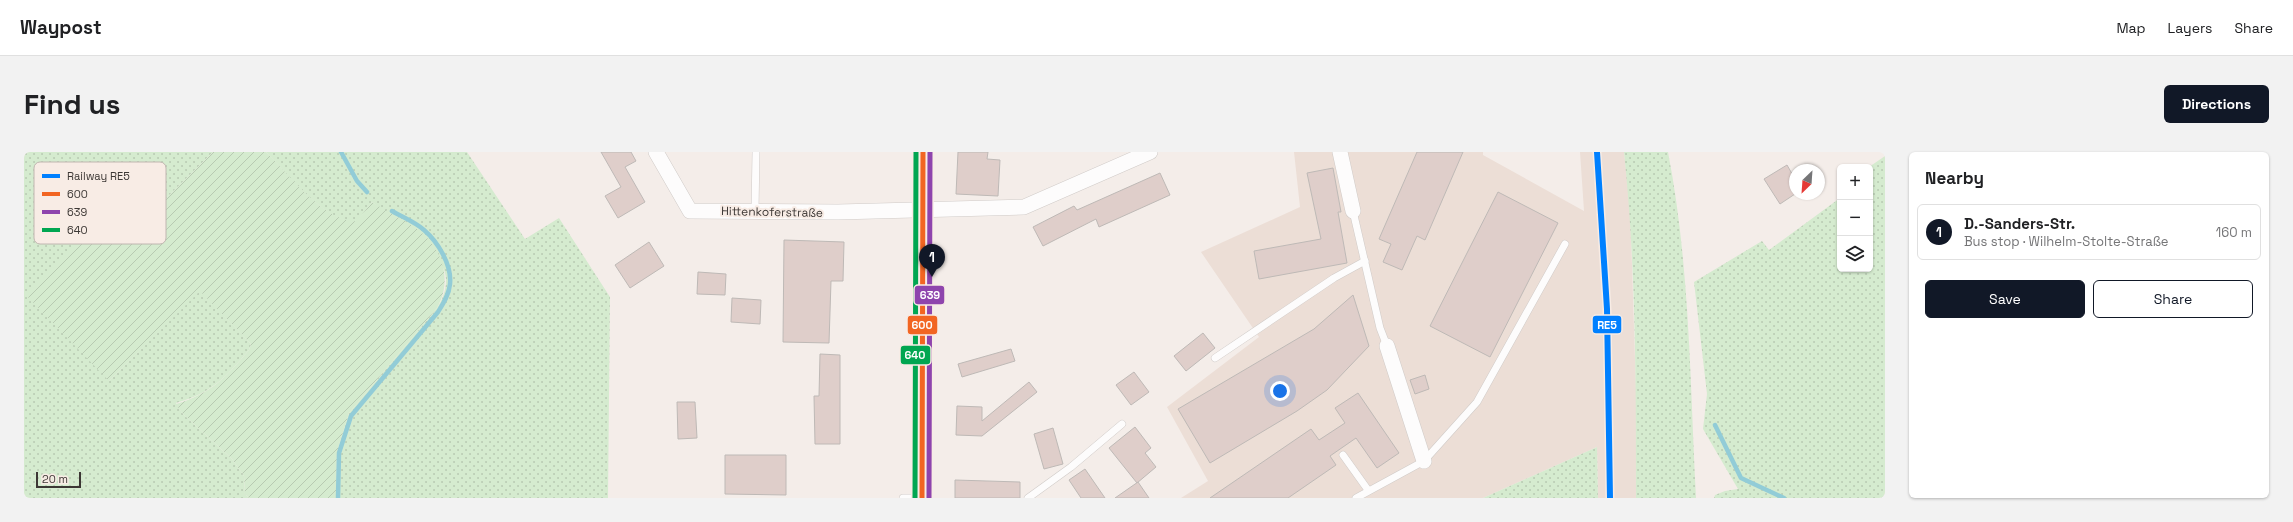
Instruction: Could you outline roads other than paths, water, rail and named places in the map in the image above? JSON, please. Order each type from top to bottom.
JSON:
[{"type":"street","name":"Hittenkoferstraße","points":[[656,152],[690,211],[1024,208],[1150,152]]},
{"type":"street","points":[[922,498],[923,152]]},
{"type":"street","points":[[1340,152],[1353,210]]},
{"type":"street","points":[[1386,346],[1424,461]]},
{"type":"lane","points":[[755,211],[756,152]]},
{"type":"lane","points":[[1353,210],[1380,328],[1386,346]]},
{"type":"lane","points":[[1356,498],[1368,490],[1424,461],[1477,402],[1565,244]]},
{"type":"lane","points":[[1215,358],[1334,278],[1365,261]]},
{"type":"lane","points":[[1028,498],[1071,467],[1122,424]]},
{"type":"lane","points":[[1343,455],[1368,490]]},
{"type":"lane","points":[[903,498],[913,498]]},
{"type":"waterway","points":[[341,152],[357,181],[367,192]]},
{"type":"waterway","points":[[338,498],[339,453],[351,416],[438,312],[446,299],[450,284],[449,269],[439,247],[420,227],[392,211]]},
{"type":"waterway","points":[[1715,425],[1741,478],[1784,498]]},
{"type":"rail line","name":"RE5","points":[[1597,152],[1607,309],[1610,498]]},
{"type":"place","name":"D.-Sanders-Str.","points":[[932,277]]}]
